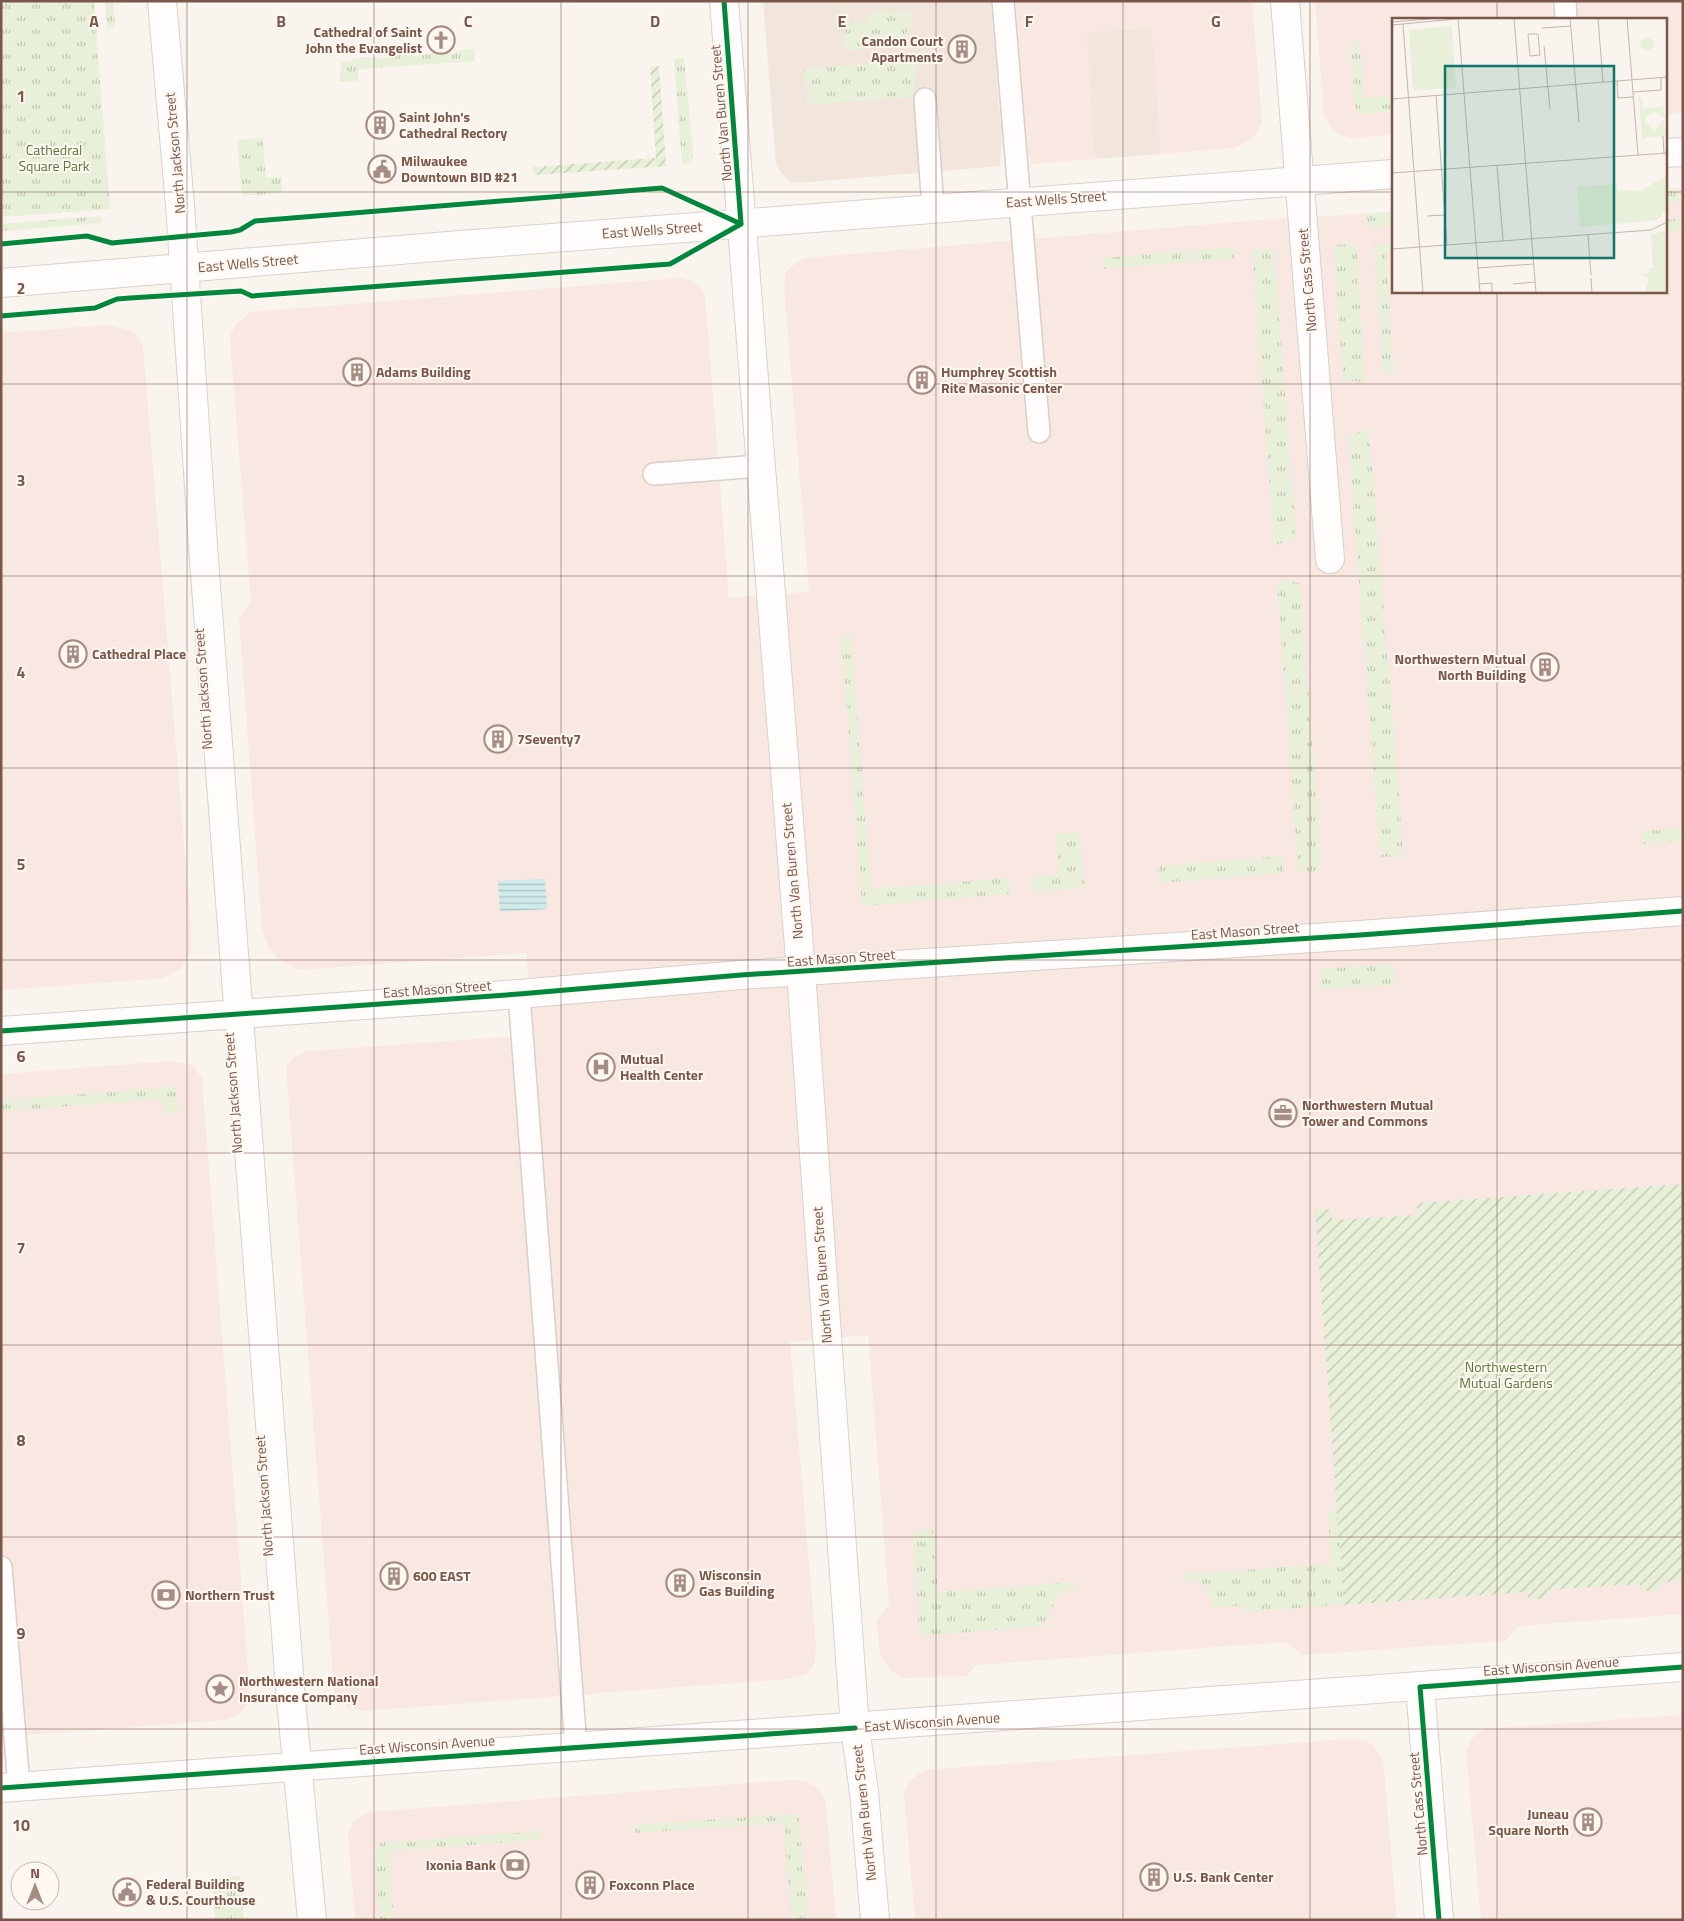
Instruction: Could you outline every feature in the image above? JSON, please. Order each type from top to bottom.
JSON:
[{"type":"main road","name":"North Jackson Street","points":[[162,1],[291,1700],[299,1765],[312,1920]]},
{"type":"main road","name":"North Van Buren Street","points":[[724,1],[801,972],[855,1728],[864,1792],[875,1920]]},
{"type":"main road","name":"North Cass Street","points":[[1285,1],[1330,559]]},
{"type":"main road","points":[[1666,153],[1683,152]]},
{"type":"main road","name":"East Wells Street","points":[[1,283],[933,208],[1392,174]]},
{"type":"main road","name":"East Mason Street","points":[[1,1031],[801,972],[1360,935],[1683,911]]},
{"type":"main road","name":"East Wisconsin Avenue","points":[[10,1787],[299,1765],[855,1728],[1683,1667]]},
{"type":"main road","name":"North Cass Street","points":[[1420,1687],[1438,1920]]},
{"type":"lane","points":[[1003,1],[1018,202],[1039,432]]},
{"type":"lane","points":[[1565,1],[1566,18]]},
{"type":"lane","points":[[925,99],[933,208]]},
{"type":"lane","points":[[654,474],[760,466]]},
{"type":"lane","points":[[519,994],[576,1746]]},
{"type":"lane","points":[[1,1567],[10,1787]]},
{"type":"shaded area","points":[[763,1],[991,1],[1000,120],[1005,130],[1002,138],[1000,166],[798,183],[791,182],[783,175],[776,164]]},
{"type":"shaded area","points":[[1015,1],[1252,1],[1262,121],[1259,130],[1253,138],[1235,148],[1161,154],[1152,27],[1086,32],[1095,159],[1031,164],[1027,152]]},
{"type":"shaded area","points":[[1315,1],[1552,1],[1554,18],[1392,18],[1392,135],[1350,138],[1341,135],[1330,127],[1324,116]]},
{"type":"shaded area","points":[[1574,1],[1683,1],[1683,113],[1666,114],[1666,18],[1576,18]]},
{"type":"shaded area","points":[[1152,27],[1161,154],[1095,159],[1086,32]]},
{"type":"shaded area","points":[[1683,188],[1683,1614],[1518,1626],[1505,1641],[1301,1655],[1287,1642],[976,1665],[967,1676],[904,1678],[891,1671],[880,1654],[877,1620],[889,1604],[868,1335],[790,1342],[816,1646],[815,1662],[807,1674],[788,1679],[363,1711],[348,1707],[339,1700],[334,1691],[286,1067],[295,1056],[308,1051],[533,1035],[526,953],[300,970],[278,959],[268,947],[262,928],[239,618],[251,602],[230,342],[231,333],[236,325],[250,312],[680,278],[693,282],[702,290],[705,297],[729,598],[809,592],[784,287],[786,271],[803,258],[1246,221],[1392,212],[1392,292],[1666,292],[1666,189]]},
{"type":"shaded area","name":"Cathedral Place","points":[[109,325],[135,332],[143,347],[191,928],[191,952],[181,969],[164,978],[1,990],[1,333]]},
{"type":"shaded area","points":[[172,1061],[190,1064],[196,1069],[202,1079],[250,1695],[244,1709],[237,1715],[224,1720],[1,1737],[1,1074]]},
{"type":"shaded area","name":"Juneau Square North","points":[[1683,1715],[1683,1920],[1481,1920],[1466,1751],[1474,1736],[1485,1729]]},
{"type":"shaded area","points":[[1349,1739],[1366,1741],[1373,1745],[1383,1759],[1397,1920],[915,1920],[904,1793],[909,1781],[927,1770]]},
{"type":"shaded area","points":[[792,1780],[804,1781],[816,1786],[823,1794],[826,1805],[836,1920],[355,1920],[348,1834],[352,1823],[367,1812]]},
{"type":"green space","name":"Cathedral Square Park","points":[[1,1],[94,1],[110,209],[1,217]]},
{"type":"green space","points":[[105,1],[113,1],[115,27],[107,27]]},
{"type":"green space","points":[[912,10],[906,33],[891,44],[881,47],[848,50],[843,43],[845,15],[849,15],[850,24],[869,23],[869,13]]},
{"type":"green space","points":[[1360,41],[1364,98],[1392,96],[1392,111],[1356,114],[1350,42]]},
{"type":"green space","points":[[474,49],[475,61],[358,69],[358,81],[340,82],[341,63],[352,60],[365,58],[380,59],[402,54],[415,57],[438,51],[452,54],[461,50]]},
{"type":"green space","points":[[684,58],[693,151],[692,163],[682,164],[674,59]]},
{"type":"green space","points":[[916,60],[913,97],[807,105],[804,69]]},
{"type":"green space","points":[[650,66],[659,66],[666,166],[534,175],[533,167],[656,158]]},
{"type":"green space","points":[[263,138],[266,178],[281,177],[282,193],[242,196],[237,140]]},
{"type":"green space","points":[[1666,189],[1672,189],[1683,197],[1683,202],[1666,203]]},
{"type":"green space","points":[[1392,212],[1392,226],[1368,228],[1367,214]]},
{"type":"green space","points":[[101,216],[102,223],[1,231],[1,224]]},
{"type":"green space","points":[[1683,219],[1683,230],[1666,231],[1666,220]]},
{"type":"green space","points":[[1392,243],[1392,251],[1386,252],[1394,374],[1383,375],[1374,245]]},
{"type":"green space","points":[[1356,244],[1365,383],[1343,379],[1333,245]]},
{"type":"green space","points":[[1234,247],[1235,258],[1103,269],[1103,258]]},
{"type":"green space","points":[[1274,249],[1296,538],[1274,546],[1252,250]]},
{"type":"green space","points":[[1369,429],[1404,856],[1380,857],[1348,436]]},
{"type":"green space","points":[[1277,580],[1300,583],[1322,871],[1298,872]]},
{"type":"green space","points":[[841,635],[851,635],[871,889],[1009,878],[1010,894],[862,906]]},
{"type":"green space","points":[[1683,828],[1683,841],[1643,844],[1642,831]]},
{"type":"green space","points":[[1080,832],[1085,888],[1033,892],[1032,877],[1059,874],[1056,834]]},
{"type":"green space","points":[[1283,856],[1284,873],[1160,883],[1158,866]]},
{"type":"green space","points":[[1393,964],[1395,985],[1321,990],[1320,969]]},
{"type":"green space","points":[[176,1087],[178,1112],[164,1113],[163,1099],[1,1111],[1,1100]]},
{"type":"green space","name":"Northwestern Mutual Gardens","points":[[1683,1184],[1683,1581],[1659,1583],[1659,1590],[1641,1591],[1640,1584],[1547,1590],[1547,1598],[1528,1600],[1527,1592],[1344,1605],[1315,1210],[1331,1209],[1332,1220],[1417,1215],[1417,1203]]},
{"type":"green space","points":[[1331,1416],[1382,1602],[1244,1612],[1243,1605],[1213,1608],[1211,1596],[1208,1595],[1205,1587],[1196,1582],[1183,1581],[1183,1574],[1331,1564],[1328,1511],[1337,1510]]},
{"type":"green space","points":[[933,1529],[938,1592],[1076,1582],[1077,1589],[1065,1591],[1056,1598],[1054,1606],[1050,1607],[1051,1618],[1045,1619],[1045,1626],[919,1636],[913,1531]]},
{"type":"green space","points":[[793,1814],[799,1819],[808,1920],[791,1920],[784,1823],[635,1833],[634,1825]]},
{"type":"green space","points":[[540,1831],[541,1840],[389,1851],[394,1920],[380,1920],[374,1848],[380,1848],[380,1843]]},
{"type":"green space","points":[[240,1876],[244,1920],[215,1920],[212,1878]]},
{"type":"water","points":[[545,879],[547,909],[500,912],[498,881]]},
{"type":"cycle path","points":[[724,1],[741,224]]},
{"type":"cycle path","points":[[1,244],[87,236],[112,243],[231,232],[240,230],[255,221],[662,188],[741,224]]},
{"type":"cycle path","points":[[1,316],[95,308],[117,299],[241,291],[252,296],[670,264],[741,224]]},
{"type":"cycle path","points":[[1,1031],[519,994],[741,975],[1360,935],[1683,911]]},
{"type":"cycle path","points":[[1439,1920],[1420,1687],[1683,1667]]},
{"type":"cycle path","points":[[1,1788],[855,1728]]},
{"type":"place","name":"Cathedral of Saint John the Evangelist","points":[[441,40]]},
{"type":"place","name":"Candon Court Apartments","points":[[962,49]]},
{"type":"place","name":"Saint John's Cathedral Rectory","points":[[380,125]]},
{"type":"place","name":"Milwaukee Downtown BID #21","points":[[382,169]]},
{"type":"place","name":"Adams Building","points":[[357,372]]},
{"type":"place","name":"Humphrey Scottish Rite Masonic Center","points":[[922,380]]},
{"type":"place","name":"Cathedral Place","points":[[73,654]]},
{"type":"place","name":"Northwestern Mutual North Building","points":[[1545,667]]},
{"type":"place","name":"7Seventy7","points":[[498,739]]},
{"type":"place","name":"Mutual Health Center","points":[[601,1067]]},
{"type":"place","name":"Northwestern Mutual Tower and Commons","points":[[1283,1113]]},
{"type":"place","name":"600 EAST","points":[[394,1576]]},
{"type":"place","name":"Wisconsin Gas Building","points":[[680,1583]]},
{"type":"place","name":"Northern Trust","points":[[166,1595]]},
{"type":"place","name":"Northwestern National Insurance Company","points":[[220,1689]]},
{"type":"place","name":"Juneau Square North","points":[[1588,1822]]},
{"type":"place","name":"Ixonia Bank","points":[[515,1865]]},
{"type":"place","name":"U.S. Bank Center","points":[[1154,1877]]},
{"type":"place","name":"Foxconn Place","points":[[590,1885]]},
{"type":"place","name":"Federal Building & U.S. Courthouse","points":[[127,1892]]}]
